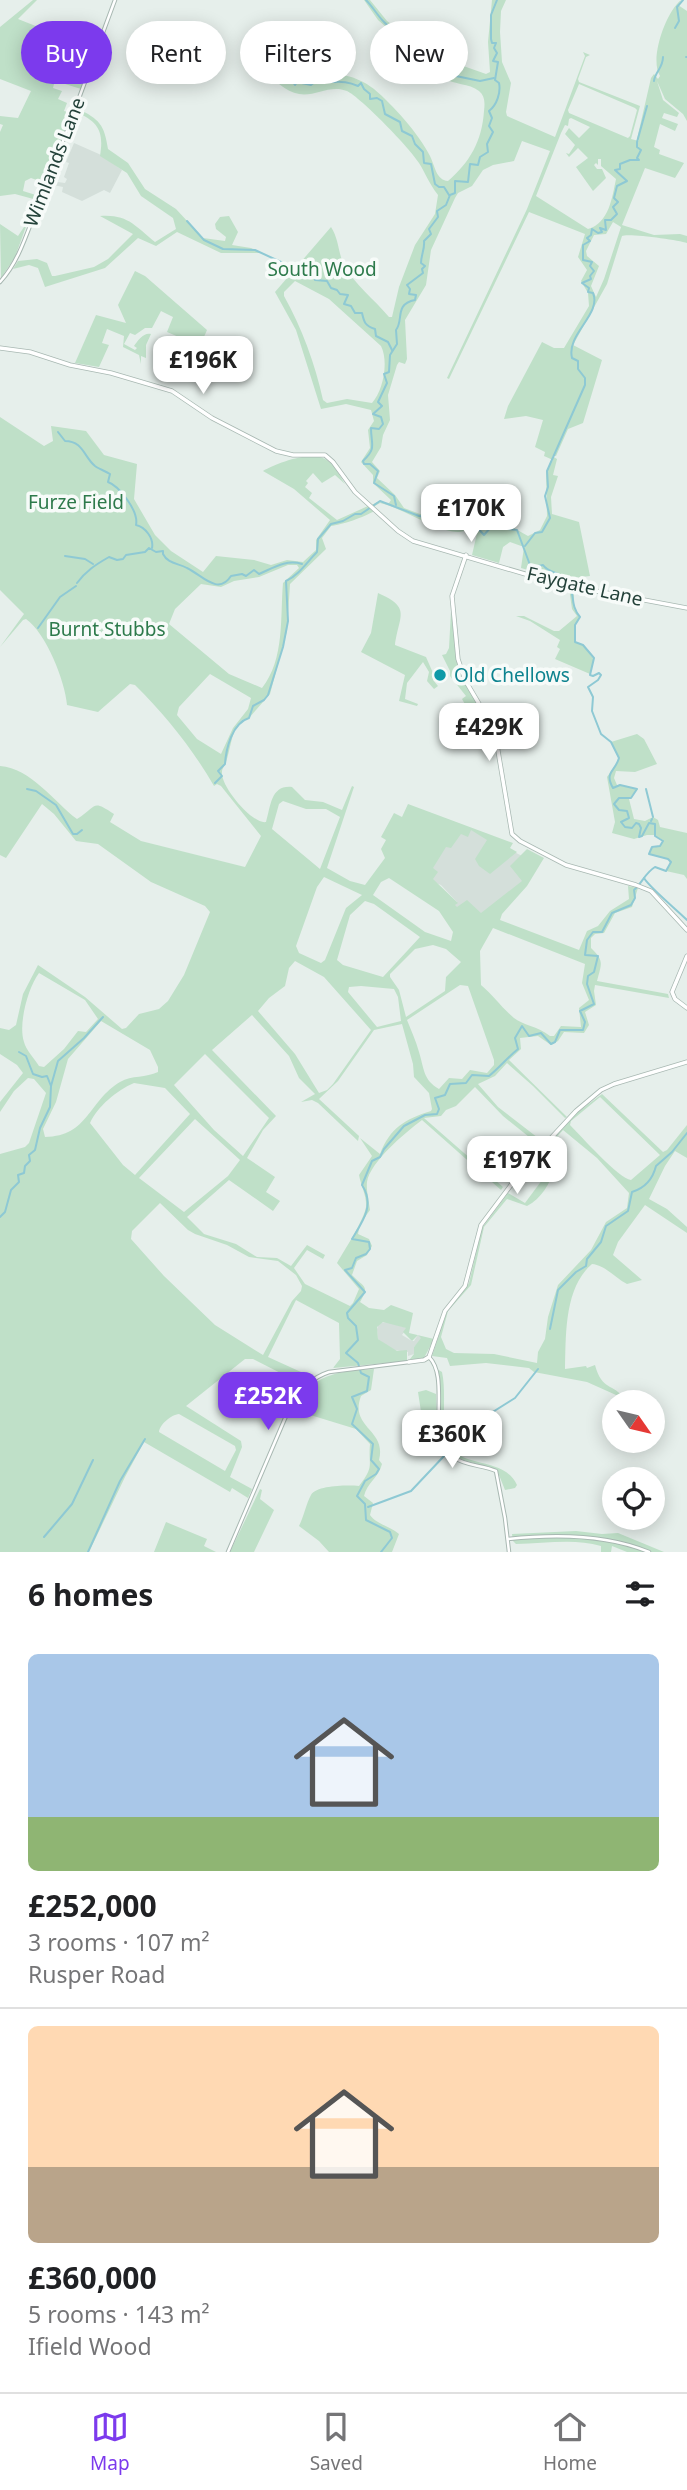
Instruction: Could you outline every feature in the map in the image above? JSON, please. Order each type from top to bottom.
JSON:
[{"type":"street","name":"Wimlands Lane","points":[[0,282],[21,247],[64,141],[115,0]]},
{"type":"street","name":"Faygate Lane","points":[[0,348],[30,352],[172,391],[214,419],[276,451],[288,455],[325,455],[371,507],[410,539],[569,586],[687,608]]},
{"type":"street","points":[[466,555],[452,596],[458,659],[465,680],[488,719],[496,739],[512,834],[566,865],[638,886],[657,896],[687,930]]},
{"type":"street","points":[[687,956],[671,994],[687,1008]]},
{"type":"street","points":[[228,1552],[297,1394],[321,1374],[424,1360],[429,1357],[446,1310],[465,1286],[481,1226],[526,1165],[568,1119],[599,1091],[610,1085],[687,1062]]},
{"type":"street","points":[[429,1357],[435,1365],[440,1426],[445,1448],[454,1458],[496,1471],[509,1552]]},
{"type":"street","points":[[508,1539],[592,1538],[619,1541],[649,1552]]},
{"type":"shaded area","points":[[74,143],[99,154],[122,170],[110,193],[104,190],[82,201],[62,192],[63,187],[48,184],[50,181],[65,183],[67,179],[64,177],[69,163],[66,162]]},
{"type":"shaded area","points":[[464,826],[524,857],[524,881],[471,930],[448,911],[457,902],[441,885],[423,878],[426,860]]},
{"type":"shaded area","points":[[387,1322],[407,1328],[402,1335],[412,1341],[418,1335],[422,1338],[414,1347],[414,1354],[408,1356],[408,1352],[393,1350],[378,1339],[379,1323]]},
{"type":"green space","points":[[33,0],[37,0],[18,19],[23,21],[21,84],[54,84],[53,88],[62,91],[58,99],[67,103],[64,111],[71,113],[45,183],[31,178],[25,181],[23,191],[39,196],[37,200],[15,194],[0,196],[0,132],[3,125],[0,124],[0,116],[18,118],[31,91],[0,79],[0,27]]},
{"type":"green space","points":[[364,0],[370,0],[387,21],[379,21]]},
{"type":"green space","name":"South Wood","points":[[492,0],[506,0],[501,11],[500,32],[502,62],[511,83],[507,116],[555,137],[585,56],[583,52],[590,55],[586,57],[579,82],[640,106],[631,139],[639,141],[637,139],[651,78],[654,74],[658,79],[660,76],[657,68],[658,48],[665,25],[681,0],[678,5],[687,11],[687,121],[683,114],[665,99],[657,81],[663,100],[679,113],[677,117],[664,113],[662,118],[678,124],[675,131],[660,124],[654,147],[660,150],[659,154],[684,163],[675,178],[645,168],[622,225],[654,235],[680,234],[687,236],[687,243],[643,236],[622,236],[607,284],[573,345],[602,360],[583,423],[568,429],[556,456],[552,456],[557,459],[553,475],[558,476],[551,497],[552,514],[579,522],[590,576],[573,578],[569,575],[569,582],[521,568],[524,547],[510,542],[503,547],[499,563],[472,555],[478,529],[475,527],[461,532],[451,531],[380,503],[373,507],[377,502],[389,503],[391,500],[373,483],[373,475],[361,462],[370,448],[368,430],[374,421],[371,410],[346,404],[321,409],[296,330],[275,292],[331,227],[348,272],[389,317],[392,317],[399,287],[415,245],[435,214],[438,195],[414,156],[385,124],[353,95],[341,89],[299,94],[279,84],[356,84],[358,79],[374,89],[397,111],[425,147],[438,175],[448,181],[474,150],[481,132],[484,100],[481,93],[460,84],[468,84],[468,68],[486,74],[490,72],[488,42]],"holes":[[[579,84],[637,110],[628,138],[569,113]],[[571,118],[590,127],[579,138],[569,128],[565,134],[575,145],[569,154],[566,153],[569,157],[578,148],[588,158],[576,167],[593,191],[606,178],[602,169],[597,169],[594,165],[598,165],[598,159],[601,159],[601,166],[616,179],[605,216],[588,229],[536,196],[561,133]],[[522,141],[550,151],[527,209],[447,378],[449,379],[529,212],[585,234],[578,257],[587,270],[581,281],[588,293],[589,306],[564,348],[554,348],[542,342],[508,406],[504,419],[526,416],[543,420],[535,447],[553,460],[546,473],[547,516],[540,530],[528,536],[512,527],[484,525],[464,518],[456,525],[428,513],[420,514],[404,508],[377,478],[380,471],[372,462],[381,447],[390,420],[388,395],[397,365],[399,362],[405,364],[407,359],[405,320],[426,285],[431,250],[455,198],[458,193],[472,186],[483,170],[514,161]],[[613,222],[621,227],[596,297],[591,286],[599,266],[587,256],[586,251],[594,235],[606,234]],[[295,281],[329,299],[381,346],[385,360],[384,376],[372,403],[347,399],[327,403],[323,400],[307,346],[284,292]]]},
{"type":"green space","points":[[65,84],[83,84],[81,89]]},
{"type":"green space","points":[[77,108],[100,124],[108,149],[128,163],[145,189],[176,209],[203,238],[225,241],[226,237],[216,229],[215,224],[220,217],[229,216],[238,232],[232,245],[251,248],[261,253],[221,253],[177,232],[156,246],[138,238],[105,268],[45,287],[38,268],[29,265],[13,269],[18,261],[37,259],[47,263],[52,276],[55,276],[94,267],[108,259],[133,234],[100,216],[124,219],[155,242],[176,229],[173,218],[141,196],[127,173],[100,156],[101,140],[98,129],[90,120],[76,112]]},
{"type":"green space","points":[[28,221],[15,257],[1,278],[0,224],[18,236]]},
{"type":"green space","points":[[135,271],[145,276],[207,330],[200,346],[167,332],[173,317],[161,311],[152,328],[145,328],[135,335],[130,333],[124,344],[135,350],[137,348],[134,346],[139,339],[151,334],[146,345],[146,358],[141,356],[141,364],[139,355],[123,347],[124,336],[107,329],[102,343],[109,345],[99,367],[75,363],[96,315],[126,323],[118,305]]},
{"type":"green space","points":[[0,417],[44,446],[53,441],[51,426],[86,431],[104,455],[137,464],[134,499],[155,535],[171,551],[203,572],[216,556],[254,560],[271,565],[287,560],[303,562],[316,550],[316,540],[330,520],[294,489],[263,471],[277,464],[305,457],[322,458],[333,466],[345,484],[335,475],[322,483],[313,473],[306,481],[308,483],[305,487],[312,493],[309,498],[337,520],[368,506],[374,511],[331,526],[322,538],[326,549],[290,584],[287,631],[270,694],[249,718],[237,725],[222,771],[223,778],[238,803],[253,817],[266,822],[273,797],[285,787],[292,787],[305,800],[323,802],[342,810],[352,786],[354,787],[327,868],[350,881],[365,885],[385,858],[381,849],[386,840],[381,837],[394,813],[402,817],[408,804],[513,843],[510,848],[517,852],[490,874],[479,866],[475,859],[487,840],[471,830],[468,837],[461,834],[451,848],[446,847],[433,868],[438,872],[433,879],[458,903],[455,905],[457,907],[467,900],[481,913],[522,881],[510,866],[527,849],[544,858],[527,886],[502,914],[500,920],[579,950],[587,931],[598,926],[610,911],[629,899],[628,886],[638,888],[632,907],[615,913],[604,933],[595,934],[591,938],[591,948],[601,962],[597,981],[668,994],[669,998],[595,985],[596,1005],[585,1012],[589,1025],[584,1033],[564,1032],[558,1041],[551,1045],[538,1036],[520,1038],[521,1049],[509,1060],[567,1117],[565,1118],[507,1063],[495,1076],[478,1084],[498,1107],[542,1141],[548,1141],[574,1115],[602,1094],[663,1152],[687,1125],[687,1158],[675,1151],[649,1199],[667,1209],[687,1227],[687,1233],[645,1205],[618,1242],[613,1255],[642,1280],[627,1284],[606,1269],[592,1264],[583,1274],[571,1299],[565,1369],[595,1365],[604,1383],[614,1390],[534,1372],[529,1368],[486,1363],[450,1366],[447,1358],[432,1356],[447,1311],[469,1283],[482,1228],[508,1193],[525,1203],[551,1168],[536,1157],[539,1145],[503,1116],[475,1087],[456,1106],[446,1110],[441,1116],[424,1118],[503,1187],[501,1190],[422,1120],[382,1157],[367,1182],[370,1210],[360,1224],[358,1234],[369,1239],[372,1246],[367,1255],[357,1261],[352,1275],[365,1289],[360,1302],[369,1308],[384,1310],[391,1305],[413,1313],[409,1333],[418,1335],[412,1341],[403,1332],[406,1328],[383,1322],[377,1327],[378,1339],[397,1351],[407,1350],[407,1361],[333,1368],[340,1359],[339,1323],[296,1300],[268,1357],[312,1377],[302,1384],[253,1359],[245,1359],[186,1406],[241,1441],[242,1447],[230,1477],[252,1489],[248,1498],[232,1488],[230,1492],[144,1442],[89,1552],[0,1552],[0,1154],[25,1147],[29,1143],[46,1093],[34,1079],[28,1078],[14,1091],[0,1112],[0,1102],[23,1073],[17,1065],[0,1054],[0,1028],[9,1030],[16,1025],[23,994],[38,965],[85,997],[122,1029],[126,1028],[139,1014],[159,1009],[168,1001],[184,975],[210,912],[205,906],[151,882],[98,844],[76,841],[42,804],[6,858],[0,855],[0,766],[11,768],[32,779],[77,819],[95,806],[107,809],[114,814],[110,822],[141,841],[245,867],[261,836],[221,786],[214,786],[178,733],[135,685],[130,684],[98,712],[67,705],[63,683],[53,658],[41,635],[26,619],[0,647],[24,614],[0,590]],"holes":[[[288,565],[297,565],[299,568],[283,583],[278,651],[275,664],[262,688],[229,674],[169,624],[175,609],[201,584],[221,587],[234,581],[259,577]],[[210,674],[251,698],[248,709],[233,728],[221,754],[197,739],[177,715],[179,707]],[[283,801],[306,809],[326,809],[340,817],[320,869],[272,829],[279,804]],[[324,877],[362,895],[346,908],[325,960],[321,963],[299,953],[296,946],[317,887]],[[389,878],[439,911],[453,932],[451,941],[425,932],[373,895],[381,882]],[[365,901],[374,904],[420,937],[383,977],[343,965],[337,960],[350,915]],[[493,928],[585,964],[582,983],[589,1000],[579,1008],[581,1027],[561,1026],[554,1036],[550,1036],[514,1018],[481,985],[480,951]],[[433,945],[446,949],[461,962],[446,977],[445,991],[406,1017],[399,990],[390,977],[415,949]],[[295,961],[324,977],[371,1030],[327,1090],[319,1093],[295,1054],[258,1011],[285,986],[289,968]],[[39,973],[85,1000],[98,1019],[86,1032],[78,1031],[64,1049],[44,1067],[39,1066],[28,1051],[22,1034],[25,1006]],[[460,985],[468,986],[494,1065],[487,1073],[470,1070],[462,1079],[449,1078],[439,1089],[427,1078],[407,1020]],[[349,987],[394,989],[398,997],[401,1021],[377,1027],[348,992]],[[252,1015],[289,1056],[299,1078],[315,1094],[301,1102],[312,1100],[318,1103],[358,1141],[359,1136],[319,1099],[338,1081],[374,1030],[402,1024],[414,1077],[429,1093],[432,1109],[399,1126],[380,1154],[360,1138],[372,1156],[359,1175],[366,1207],[337,1263],[359,1289],[350,1306],[305,1284],[294,1268],[307,1250],[323,1259],[325,1255],[307,1245],[291,1266],[277,1258],[257,1257],[236,1244],[204,1234],[187,1217],[229,1180],[273,1211],[280,1201],[266,1192],[275,1177],[247,1158],[263,1130],[276,1116],[212,1050]],[[101,1021],[150,1050],[158,1072],[120,1082],[109,1090],[71,1131],[45,1137],[43,1129],[56,1102],[68,1059]],[[205,1054],[269,1118],[243,1156],[214,1130],[174,1085]],[[134,1083],[165,1088],[190,1114],[135,1175],[123,1165],[90,1123],[103,1105]],[[600,1097],[660,1155],[631,1180],[618,1173],[570,1125],[571,1121]],[[195,1119],[240,1160],[228,1176],[184,1212],[139,1178]],[[563,1130],[597,1158],[629,1193],[627,1208],[606,1222],[591,1250],[558,1285],[537,1363],[494,1354],[454,1353],[446,1349],[441,1337],[448,1311],[471,1285],[484,1227],[507,1199],[527,1206],[532,1203],[545,1190],[554,1168],[542,1154]],[[160,1203],[195,1234],[227,1245],[249,1257],[278,1261],[296,1275],[302,1286],[263,1355],[215,1325],[164,1276],[131,1239],[132,1231]],[[179,1414],[235,1446],[236,1450],[225,1471],[159,1432],[161,1426]]]},
{"type":"green space","points":[[569,588],[574,589],[574,607],[580,617],[575,625],[575,642],[583,645],[594,660],[590,674],[555,659],[560,649],[557,647],[560,640],[530,621],[516,616],[524,616],[559,631],[577,616],[572,609]]},
{"type":"green space","points":[[378,593],[396,603],[401,613],[395,645],[426,657],[433,680],[438,686],[434,689],[427,681],[429,672],[423,662],[407,683],[405,699],[418,704],[417,706],[399,701],[405,675],[361,652],[371,633]]},
{"type":"green space","points":[[451,611],[458,671],[484,716],[477,721],[481,730],[447,727],[453,711],[466,706],[462,699],[466,696],[450,676],[442,655],[446,654],[449,648]]},
{"type":"green space","points":[[637,734],[644,739],[657,764],[635,772],[616,771],[614,778],[617,785],[637,789],[629,799],[634,819],[645,821],[653,817],[658,820],[660,827],[687,833],[687,879],[684,875],[666,871],[670,865],[669,859],[649,854],[652,848],[660,846],[663,840],[654,835],[634,839],[612,833],[615,822],[607,777],[619,760],[611,742]]},
{"type":"green space","points":[[418,1335],[434,1339],[424,1358],[412,1361],[410,1359],[414,1354],[414,1347],[421,1338]]},
{"type":"green space","points":[[374,1369],[371,1390],[361,1396],[359,1407],[360,1415],[378,1441],[379,1460],[382,1464],[364,1496],[373,1503],[370,1515],[399,1534],[392,1552],[329,1552],[299,1526],[308,1502],[311,1495],[319,1489],[359,1486],[369,1470],[370,1444],[356,1429],[294,1410],[308,1389],[326,1377],[349,1371]]},
{"type":"green space","points":[[437,1369],[442,1372],[445,1427],[449,1444],[462,1457],[493,1466],[511,1476],[517,1485],[515,1488],[505,1490],[497,1470],[464,1460],[451,1452],[442,1431]]},
{"type":"green space","points":[[426,1390],[436,1394],[441,1443],[416,1425],[422,1418],[418,1392]]},
{"type":"green space","points":[[260,1489],[260,1499],[274,1510],[254,1552],[230,1552]]},
{"type":"green space","points":[[166,1522],[207,1539],[204,1546],[216,1552],[154,1552]]},
{"type":"green space","points":[[576,1531],[618,1533],[664,1552],[627,1552],[612,1546],[611,1552],[601,1552],[601,1546],[580,1542],[516,1544],[512,1534]]},
{"type":"waterway","points":[[366,0],[389,26],[415,44],[422,54],[431,56],[451,75],[480,81],[494,78]]},
{"type":"waterway","points":[[396,505],[394,496],[374,483],[378,471],[363,461],[372,449],[371,428],[379,429],[383,424],[381,417],[373,414],[382,406],[378,402],[387,383],[384,374],[389,372],[390,355],[397,344],[396,330],[402,309],[408,302],[415,300],[416,295],[409,294],[407,285],[423,273],[425,266],[421,263],[424,241],[431,234],[429,229],[438,217],[437,211],[446,205],[450,195],[455,193],[455,181],[468,182],[470,164],[478,165],[480,157],[488,152],[487,144],[493,132],[489,126],[492,118],[489,111],[496,102],[499,90],[499,83],[495,80],[498,62],[493,61],[497,53],[494,48],[496,43],[492,43],[491,39],[491,15],[497,0]]},
{"type":"waterway","points":[[675,28],[679,21],[677,7],[683,0]]},
{"type":"waterway","points":[[654,81],[663,57]]},
{"type":"waterway","points":[[352,84],[358,86],[361,83],[370,94],[370,99],[377,98],[382,101],[385,114],[400,122],[402,131],[412,136],[423,152],[424,163],[431,164],[435,184],[444,187],[449,195]]},
{"type":"waterway","points":[[306,84],[312,84]]},
{"type":"waterway","points":[[525,546],[535,533],[542,532],[550,518],[545,496],[548,487],[547,471],[585,385],[585,378],[578,369],[578,361],[572,358],[574,341],[593,309],[594,301],[593,293],[588,292],[589,288],[582,283],[591,279],[594,271],[590,266],[592,262],[583,260],[583,245],[590,241],[587,238],[592,229],[598,233],[602,232],[600,228],[606,230],[605,220],[611,220],[617,214],[613,207],[618,202],[614,198],[617,186],[627,181],[615,170],[620,169],[620,164],[639,160],[637,158],[641,150],[637,147],[637,142],[647,106]]},
{"type":"waterway","points":[[187,221],[204,240],[223,249],[255,250],[281,262],[300,277],[308,273],[315,277],[315,280],[327,281],[331,288],[340,294],[348,295],[344,304],[351,306],[355,313],[362,313],[366,323],[375,329],[376,336],[388,342],[392,350]]},
{"type":"waterway","points":[[58,432],[65,441],[80,447],[95,466],[110,474],[108,482],[127,500],[134,513],[136,525],[143,528],[152,540],[152,548]]},
{"type":"waterway","points":[[215,783],[222,776],[218,771],[225,764],[234,731],[249,718],[253,706],[268,695],[288,621],[286,581],[299,572],[317,552],[318,539],[331,524],[361,514],[380,501],[427,517],[448,528],[458,529],[474,524],[484,535],[491,527],[517,530],[530,565],[543,565],[567,580],[580,617],[575,625],[575,642],[583,645],[594,658],[590,675],[601,675],[588,687],[593,697],[592,711],[601,734],[611,742],[619,758],[610,775],[611,783],[613,788],[620,785],[637,789],[631,798],[619,798],[614,804],[619,810],[627,811],[629,818],[621,822],[625,827],[632,828],[636,823],[639,824],[639,837],[649,823],[655,824],[655,836],[663,841],[660,846],[652,847],[649,854],[671,862],[666,871],[655,867],[649,872],[634,890],[635,898],[631,905],[612,913],[602,932],[593,932],[587,940],[585,955],[598,956],[594,972],[588,976],[587,984],[594,1004],[580,1011],[585,1022],[583,1030],[560,1030],[555,1042],[551,1044],[541,1033],[529,1036],[522,1026],[515,1038],[518,1049],[493,1073],[489,1076],[472,1075],[466,1083],[450,1084],[445,1095],[435,1098],[439,1109],[437,1114],[425,1115],[404,1126],[380,1157],[372,1161],[362,1185],[366,1192],[366,1213],[352,1239],[369,1242],[370,1249],[356,1258],[352,1268],[345,1270],[365,1292],[347,1313],[356,1326],[358,1340],[346,1353],[358,1363],[361,1373],[369,1377],[367,1391],[352,1397],[357,1409],[352,1424],[373,1444],[371,1460],[379,1469],[365,1481],[357,1496],[365,1504],[366,1520],[390,1532],[392,1538],[381,1552]]},
{"type":"waterway","points":[[77,583],[91,568],[109,557],[123,559],[126,555],[145,552],[149,548],[156,552],[163,551],[170,562],[215,584],[226,582],[231,576],[246,576],[254,570],[259,574],[285,563],[302,564]]},
{"type":"waterway","points":[[65,556],[85,559],[93,564]]},
{"type":"waterway","points":[[38,628],[60,597],[76,586]]},
{"type":"waterway","points":[[27,789],[36,791],[56,805],[73,834],[82,830]]},
{"type":"waterway","points":[[646,789],[653,817]]},
{"type":"waterway","points":[[644,878],[687,920]]},
{"type":"waterway","points":[[0,1217],[5,1212],[11,1190],[19,1182],[18,1175],[24,1173],[25,1166],[30,1161],[29,1155],[35,1150],[40,1128],[50,1107],[51,1086],[58,1061],[103,1017]]},
{"type":"waterway","points":[[19,1052],[26,1056],[33,1074],[47,1076],[51,1086]]},
{"type":"waterway","points":[[550,1329],[558,1290],[586,1266],[587,1259],[601,1242],[606,1226],[628,1211],[632,1192],[648,1182],[656,1166],[687,1133]]},
{"type":"waterway","points":[[449,1452],[461,1444],[472,1425],[515,1398],[538,1369]]},
{"type":"waterway","points":[[88,1552],[120,1481],[145,1439]]},
{"type":"waterway","points":[[368,1507],[411,1491],[445,1455]]},
{"type":"waterway","points":[[44,1537],[72,1504],[93,1460]]},
{"type":"place","name":"Old Chellows","points":[[440,675]]},
{"type":"park label","name":"Furze Field","points":[[76,502]]},
{"type":"park label","name":"Burnt Stubbs","points":[[107,629]]}]
